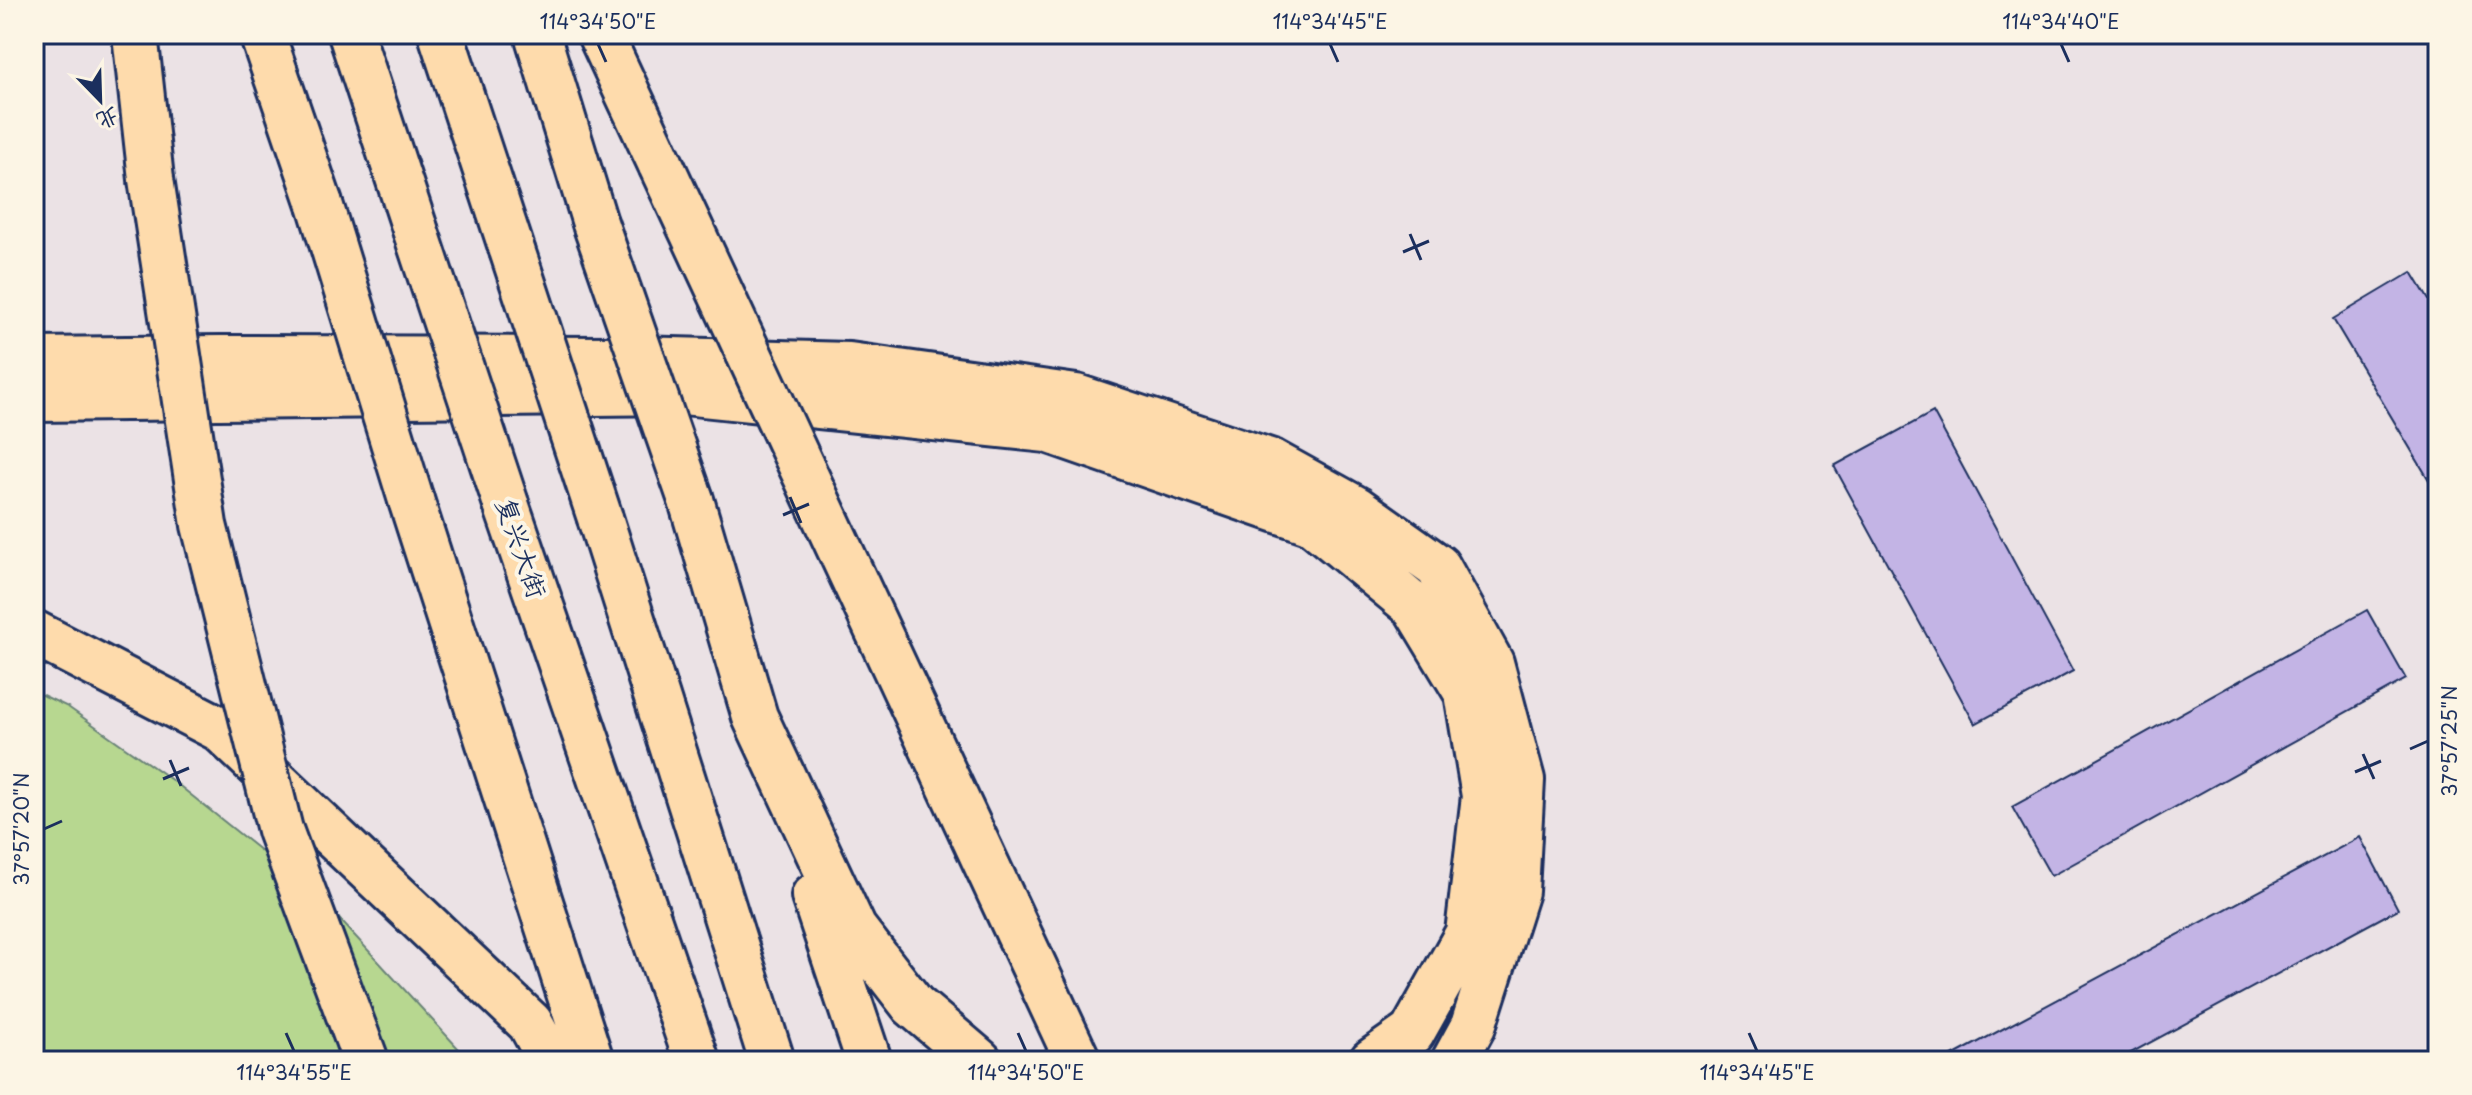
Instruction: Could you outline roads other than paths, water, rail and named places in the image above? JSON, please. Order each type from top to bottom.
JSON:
[{"type":"highway","points":[[135,34],[151,179],[208,540],[280,830],[366,1061]]},
{"type":"highway","points":[[262,34],[320,204],[411,500],[591,1061]]},
{"type":"highway","name":"复兴大街","points":[[351,34],[506,504],[697,1061]]},
{"type":"highway","points":[[441,34],[772,1061]]},
{"type":"highway","points":[[537,34],[595,223],[691,500],[755,717],[869,1061]]},
{"type":"highway","points":[[600,34],[1078,1061]]},
{"type":"highway","points":[[34,360],[636,359],[849,365],[1076,397],[1272,462],[1355,508],[1438,567],[1491,663],[1522,780],[1516,891],[1463,1043]]},
{"type":"highway","points":[[34,399],[684,392],[1047,430],[1312,522],[1415,607],[1467,693],[1484,796],[1468,933],[1412,1033],[1372,1061]]},
{"type":"highway","points":[[34,633],[220,729],[530,1023],[551,1061]]},
{"type":"highway","points":[[755,717],[854,929],[913,1005],[979,1061]]}]
